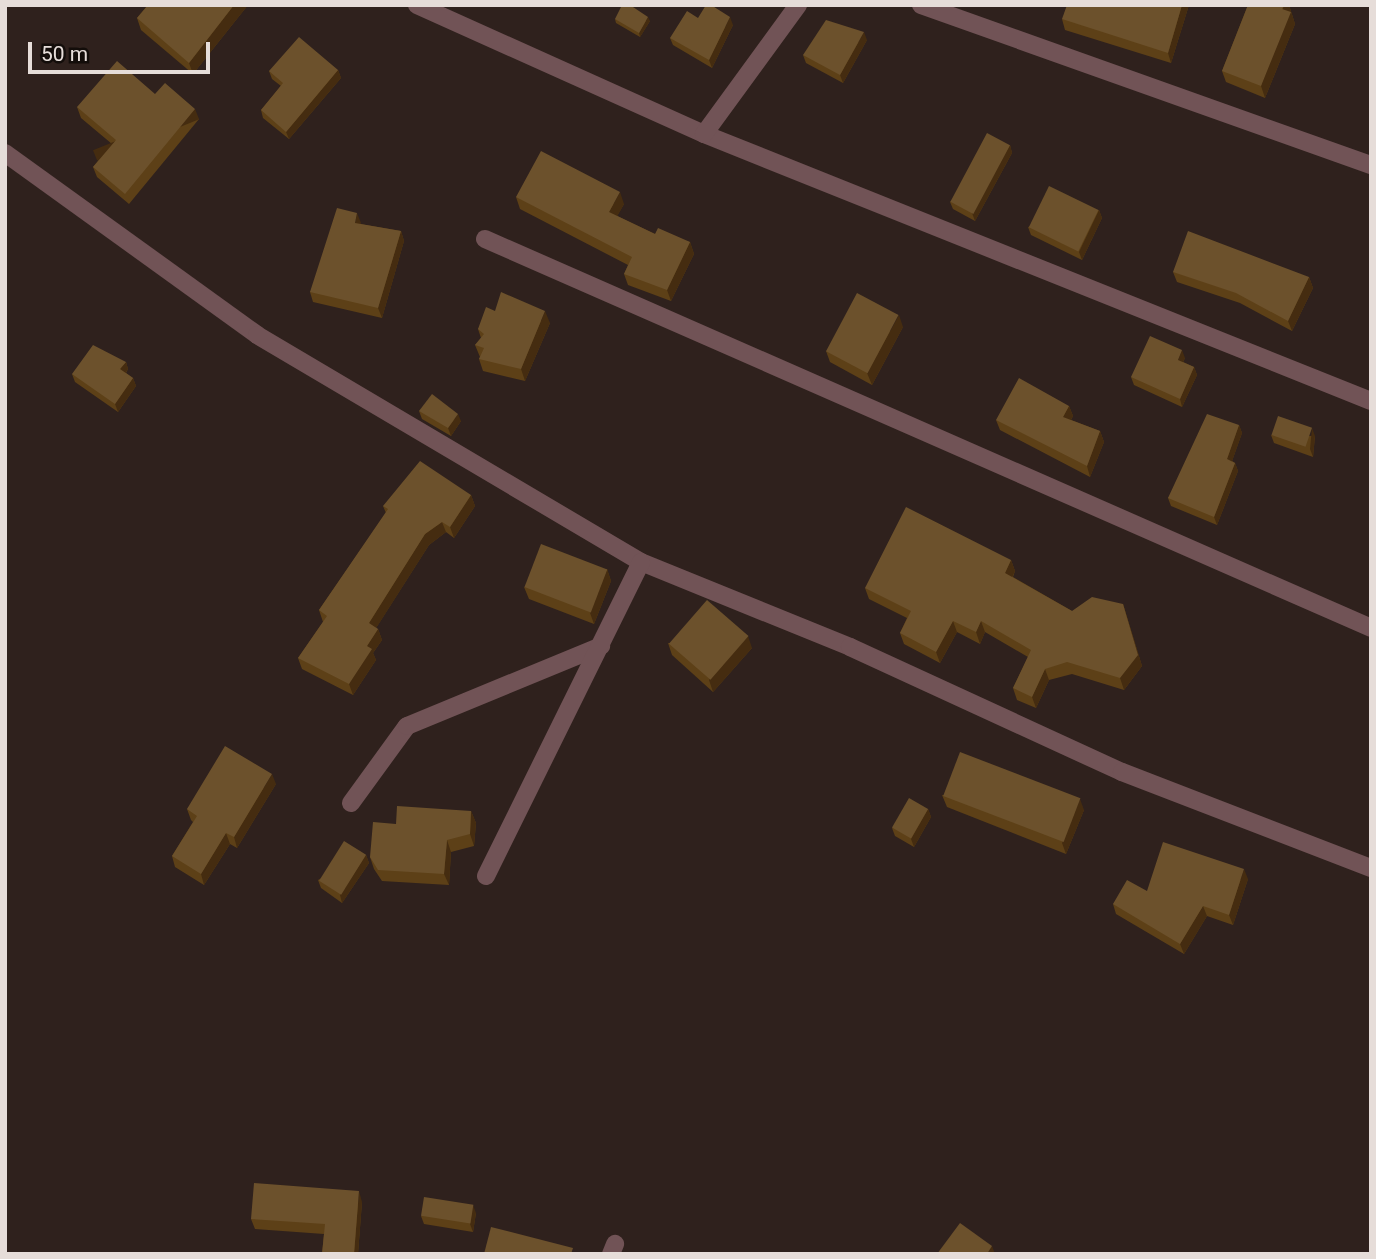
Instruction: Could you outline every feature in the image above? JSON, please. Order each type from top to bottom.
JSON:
[{"type":"street","points":[[417,5],[704,134],[1371,401]]},
{"type":"street","points":[[704,134],[798,5]]},
{"type":"street","points":[[921,5],[1371,165]]},
{"type":"street","points":[[5,153],[257,335],[640,562],[850,647],[1122,772],[1371,868]]},
{"type":"street","points":[[485,239],[1371,628]]},
{"type":"street","points":[[486,876],[640,562]]},
{"type":"street","points":[[351,803],[407,726],[601,646]]},
{"type":"building","points":[[148,5],[234,5],[189,63],[137,18]]},
{"type":"building","points":[[622,5],[630,5],[648,17],[639,33],[615,19]]},
{"type":"building","points":[[706,5],[711,5],[730,17],[709,60],[670,38],[687,11],[698,18]]},
{"type":"building","points":[[1067,5],[1182,5],[1168,53],[1062,19]]},
{"type":"building","points":[[1248,5],[1284,5],[1282,9],[1291,12],[1261,86],[1222,71]]},
{"type":"building","points":[[826,20],[864,32],[840,75],[803,55]]},
{"type":"building","points":[[299,37],[338,70],[286,132],[261,110],[283,83],[269,71]]},
{"type":"building","points":[[117,61],[155,94],[165,83],[195,109],[125,194],[93,167],[116,140],[77,107]]},
{"type":"building","points":[[987,133],[1010,145],[973,214],[950,202]]},
{"type":"building","points":[[541,151],[620,192],[609,212],[655,234],[658,228],[690,242],[667,290],[624,274],[632,257],[516,197]]},
{"type":"building","points":[[1049,186],[1098,210],[1078,251],[1029,227]]},
{"type":"building","points":[[337,208],[357,213],[355,223],[401,231],[378,308],[310,292]]},
{"type":"building","points":[[1188,231],[1309,277],[1288,321],[1236,293],[1173,272]]},
{"type":"building","points":[[501,292],[545,311],[521,369],[479,359],[484,348],[475,345],[484,334],[478,329],[486,307],[495,311]]},
{"type":"building","points":[[857,293],[898,315],[868,373],[826,351]]},
{"type":"building","points":[[1150,336],[1182,350],[1178,360],[1194,367],[1180,399],[1131,377]]},
{"type":"building","points":[[93,345],[126,362],[120,369],[133,378],[115,404],[72,374]]},
{"type":"building","points":[[1019,378],[1069,406],[1063,417],[1100,431],[1087,466],[996,420]]},
{"type":"building","points":[[432,394],[458,414],[448,428],[419,411]]},
{"type":"building","points":[[1207,414],[1239,425],[1227,459],[1235,463],[1214,517],[1168,498]]},
{"type":"building","points":[[1278,416],[1312,428],[1306,447],[1271,435]]},
{"type":"building","points":[[420,461],[471,495],[450,527],[442,522],[425,534],[369,623],[378,629],[367,646],[372,649],[349,684],[298,658],[327,616],[319,610],[388,509],[383,506]]},
{"type":"building","points":[[906,507],[1011,560],[1005,573],[1072,611],[1092,597],[1123,604],[1138,655],[1120,678],[1067,662],[1045,669],[1032,697],[1013,688],[1031,650],[981,621],[976,632],[953,621],[936,652],[900,633],[911,611],[865,588]]},
{"type":"building","points":[[541,544],[607,569],[591,612],[525,587]]},
{"type":"building","points":[[707,600],[749,636],[710,680],[669,644]]},
{"type":"building","points":[[225,746],[272,774],[234,837],[226,833],[201,874],[172,856],[197,816],[187,809]]},
{"type":"building","points":[[960,752],[1080,798],[1064,842],[943,796]]},
{"type":"building","points":[[909,798],[928,809],[911,838],[892,827]]},
{"type":"building","points":[[397,806],[471,811],[470,834],[447,840],[444,874],[378,870],[370,857],[373,822],[396,824]]},
{"type":"building","points":[[344,841],[366,855],[341,895],[319,881]]},
{"type":"building","points":[[1163,842],[1244,869],[1229,915],[1203,906],[1180,944],[1113,904],[1127,880],[1147,891]]},
{"type":"building","points":[[254,1183],[359,1191],[354,1254],[322,1254],[325,1224],[251,1219]]},
{"type":"building","points":[[424,1197],[473,1205],[470,1224],[421,1216]]},
{"type":"building","points":[[960,1223],[992,1246],[987,1254],[937,1254]]},
{"type":"building","points":[[491,1227],[573,1248],[571,1254],[484,1254]]}]
